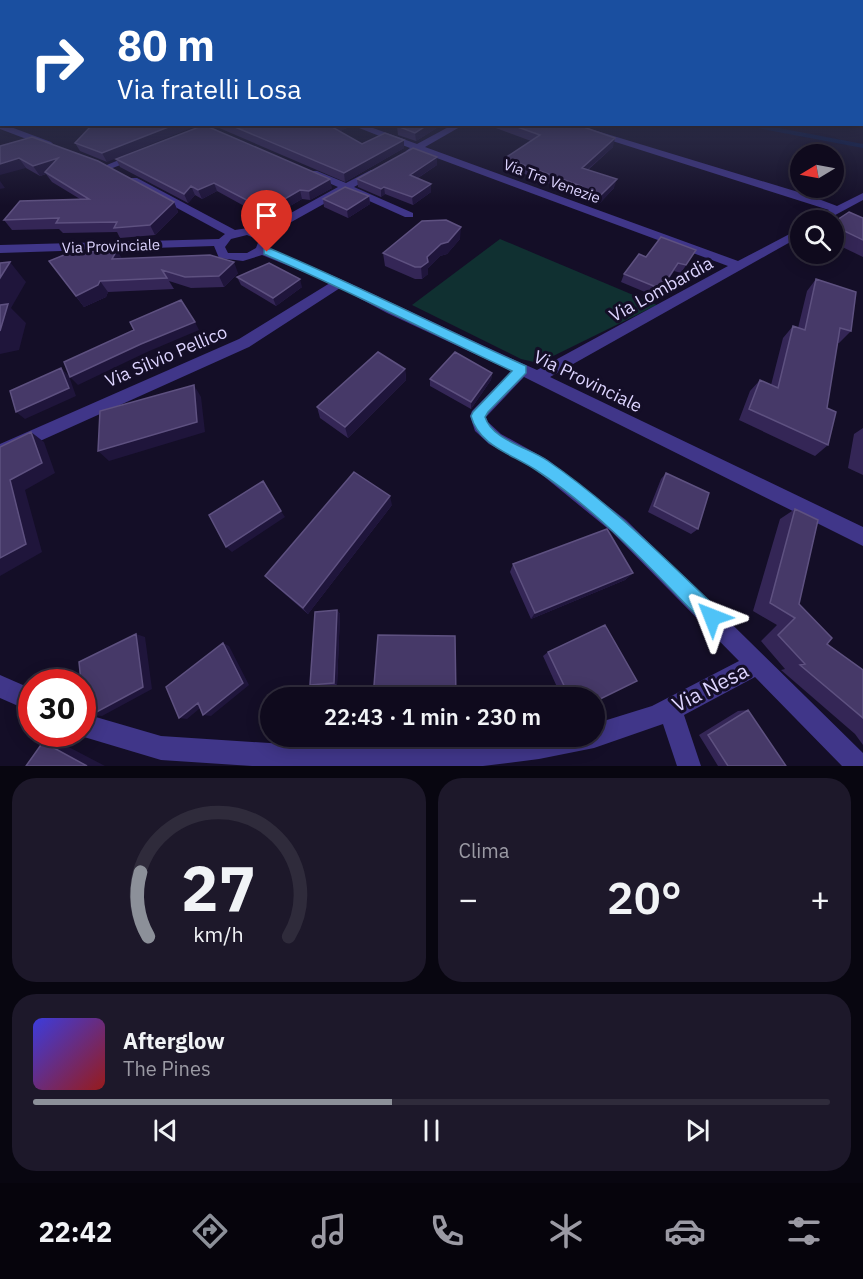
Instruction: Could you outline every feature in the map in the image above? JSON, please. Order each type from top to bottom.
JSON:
[{"type":"street","points":[[23,135],[55,147]]},
{"type":"street","points":[[184,137],[192,135]]},
{"type":"street","name":"Via Tre Venezie","points":[[376,135],[411,151],[740,266]]},
{"type":"street","points":[[411,151],[442,135]]},
{"type":"street","points":[[598,135],[804,197],[838,210],[863,196]]},
{"type":"street","points":[[151,150],[102,165],[234,234]]},
{"type":"street","points":[[261,242],[248,231],[234,234],[221,242],[221,252],[228,257],[248,257],[261,242],[386,165]]},
{"type":"street","points":[[303,169],[409,215]]},
{"type":"street","name":"Via Lombardia","points":[[758,663],[619,526],[542,465],[495,439],[481,426],[478,416],[483,408],[530,373],[740,266],[790,237]]},
{"type":"street","name":"Via Provinciale","points":[[0,249],[221,242]]},
{"type":"street","name":"Via Provinciale","points":[[261,242],[392,310],[530,373],[863,537]]},
{"type":"street","name":"Via Silvio Pellico","points":[[0,452],[244,343],[340,282]]},
{"type":"street","name":"Via Nesa","points":[[605,734],[670,709],[758,663],[860,766]]},
{"type":"street","points":[[0,686],[18,694]]},
{"type":"street","points":[[670,709],[689,766]]},
{"type":"street","name":"Via Nesa","points":[[96,729],[161,748],[285,756],[458,757],[539,747]]},
{"type":"green space","points":[[500,239],[657,305],[545,360],[534,362],[521,359],[412,305]]},
{"type":"building","points":[[83,135],[149,135],[102,153],[75,143]]},
{"type":"building","points":[[179,135],[227,135],[330,179],[309,191],[300,190],[266,210],[214,183],[198,190],[191,186],[184,194],[116,159]]},
{"type":"building","points":[[253,135],[346,135],[362,144],[381,135],[390,135],[404,140],[344,173]]},
{"type":"building","points":[[540,135],[606,135],[615,138],[582,168],[617,179],[600,196],[578,188],[581,186],[505,158]]},
{"type":"building","points":[[32,137],[98,161],[174,202],[150,225],[114,228],[117,222],[56,223],[59,218],[4,220],[20,201],[89,199],[45,172],[58,158],[33,166],[19,158],[0,164],[0,146]]},
{"type":"building","points":[[413,148],[437,157],[410,175],[431,184],[412,197],[384,187],[381,189],[357,179]]},
{"type":"building","points":[[345,187],[369,196],[347,210],[323,199]]},
{"type":"building","points":[[849,212],[863,218],[863,240],[844,231],[844,215]]},
{"type":"building","points":[[446,220],[461,227],[448,242],[441,244],[427,257],[428,262],[421,267],[415,267],[383,253],[422,221]]},
{"type":"building","points":[[661,237],[696,250],[686,265],[678,263],[661,289],[624,274],[639,254],[646,257]]},
{"type":"building","points":[[117,250],[112,259],[210,255],[234,262],[219,276],[185,277],[162,270],[167,278],[100,281],[98,285],[76,296],[49,261],[69,253]]},
{"type":"building","points":[[10,262],[0,278],[0,263]]},
{"type":"building","points":[[269,263],[300,279],[273,298],[237,277]]},
{"type":"building","points":[[816,279],[856,292],[851,331],[840,328],[827,408],[836,412],[828,445],[749,409],[760,380],[778,388],[793,326],[805,330]]},
{"type":"building","points":[[181,300],[195,322],[70,377],[64,362],[134,330],[130,322]]},
{"type":"building","points":[[8,304],[0,331],[0,305]]},
{"type":"building","points":[[378,352],[405,369],[345,427],[317,407]]},
{"type":"building","points":[[455,352],[492,373],[471,402],[430,379]]},
{"type":"building","points":[[61,368],[69,388],[16,412],[10,391]]},
{"type":"building","points":[[194,385],[197,422],[98,451],[100,411]]},
{"type":"building","points":[[31,432],[42,463],[10,480],[26,544],[0,558],[0,447]]},
{"type":"building","points":[[354,472],[390,496],[303,608],[265,576]]},
{"type":"building","points":[[666,473],[709,493],[698,529],[654,506]]},
{"type":"building","points":[[263,481],[281,511],[226,547],[209,515]]},
{"type":"building","points":[[795,509],[818,520],[799,604],[832,638],[827,644],[863,670],[863,718],[800,665],[805,664],[778,635],[795,618],[770,603]]},
{"type":"building","points":[[607,529],[633,573],[535,613],[513,564]]},
{"type":"building","points":[[337,610],[334,683],[310,685],[315,612]]},
{"type":"building","points":[[605,625],[637,681],[605,697],[605,687],[565,687],[548,652]]},
{"type":"building","points":[[136,634],[143,687],[96,712],[96,669],[80,669],[79,662]]},
{"type":"building","points":[[378,635],[455,636],[456,687],[374,687]]},
{"type":"building","points":[[223,643],[243,683],[203,715],[198,703],[179,718],[166,687]]},
{"type":"building","points":[[748,710],[786,766],[728,766],[708,735]]},
{"type":"building","points":[[39,747],[52,747],[87,766],[26,766]]},
{"type":"waterway","points":[[804,135],[863,146]]},
{"type":"route","points":[[267,252],[287,258],[340,282],[392,310],[522,370],[483,408],[478,416],[481,426],[495,439],[542,465],[619,526],[712,617]]}]
